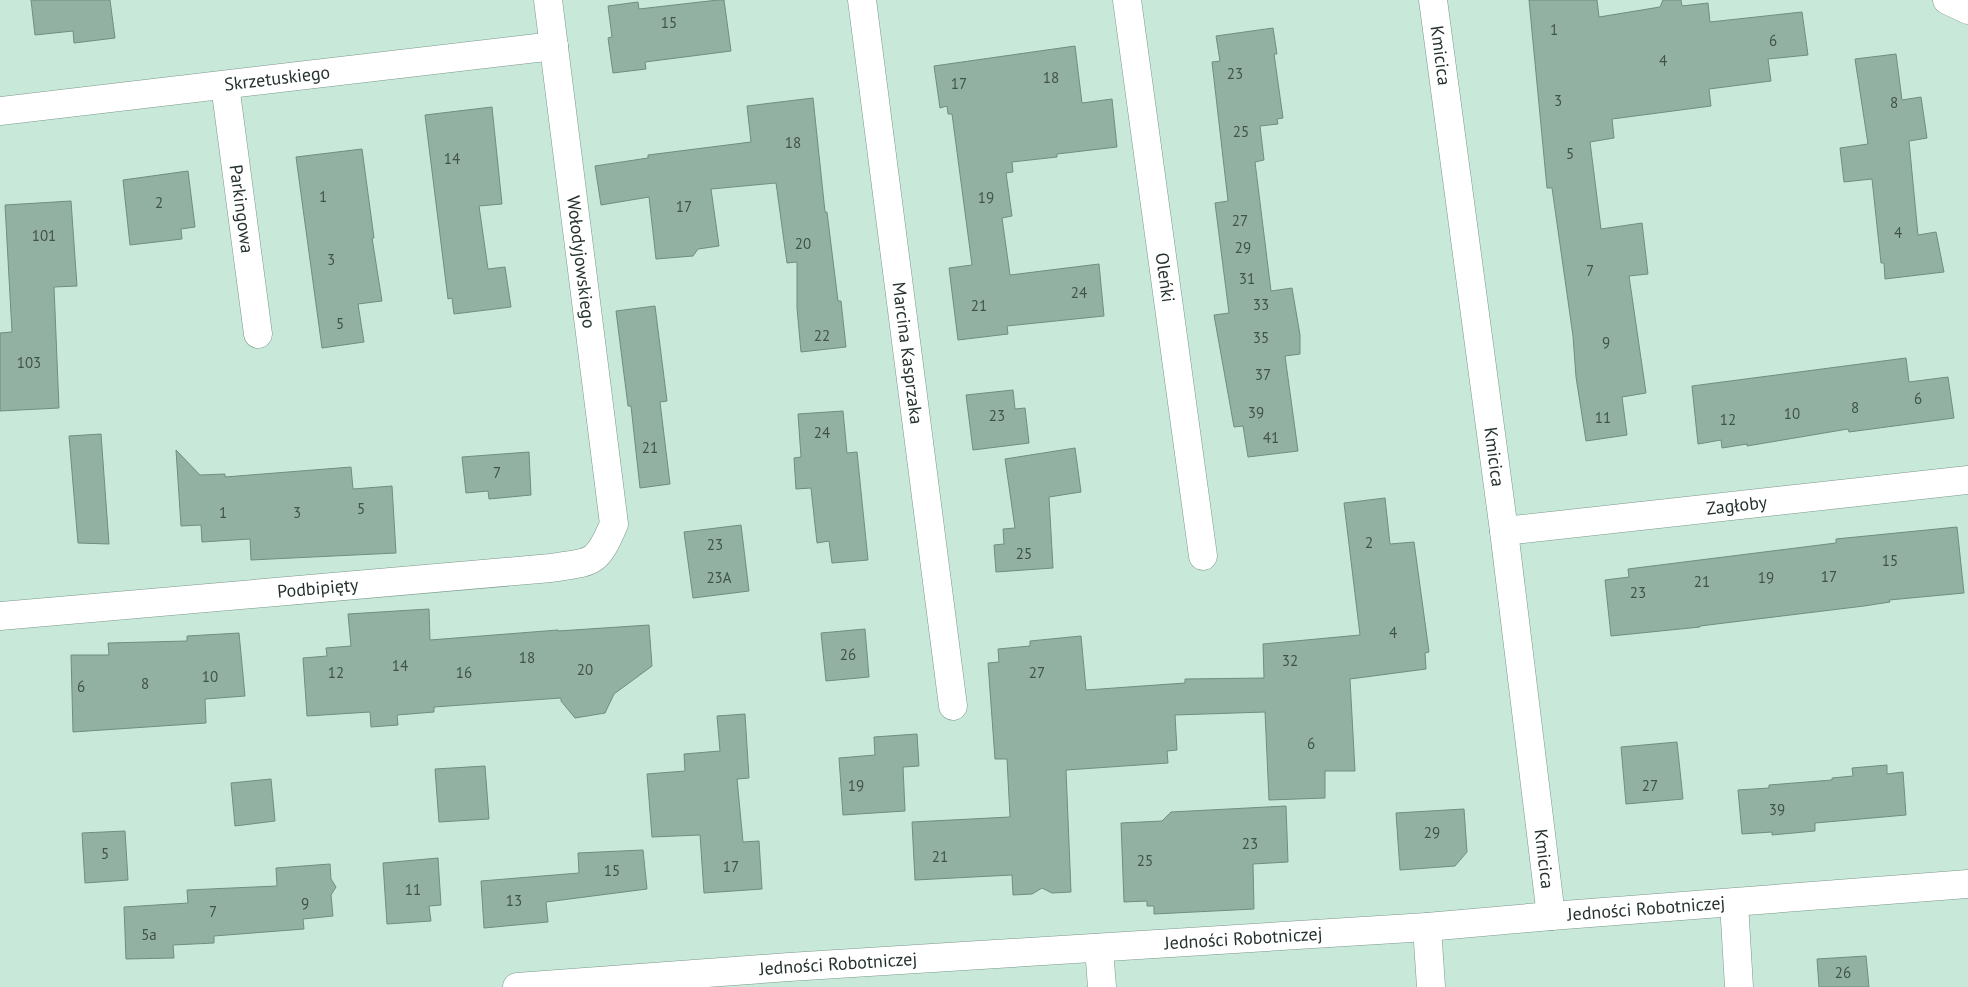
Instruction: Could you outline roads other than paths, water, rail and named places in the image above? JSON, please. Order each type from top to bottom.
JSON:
[{"type":"street","name":"Wołodyjowskiego","points":[[548,0],[614,524]]},
{"type":"street","name":"Marcina Kasprzaka","points":[[862,0],[953,706]]},
{"type":"street","name":"Oleńki","points":[[1127,0],[1203,556]]},
{"type":"street","name":"Kmicica","points":[[1433,0],[1504,531],[1551,916]]},
{"type":"street","points":[[1947,0],[1968,10]]},
{"type":"street","name":"Skrzetuskiego","points":[[0,111],[554,46]]},
{"type":"street","name":"Parkingowa","points":[[225,84],[258,334]]},
{"type":"street","name":"Zagłoby","points":[[1504,531],[1968,480]]},
{"type":"street","name":"Podbipięty","points":[[0,616],[550,568],[593,560],[601,551],[614,524]]},
{"type":"street","name":"Jedności Robotniczej","points":[[517,987],[790,977],[1099,948],[1427,927],[1968,884]]},
{"type":"street","points":[[1734,903],[1739,987]]},
{"type":"street","points":[[1427,927],[1431,987]]},
{"type":"street","points":[[1099,948],[1102,987]]}]
